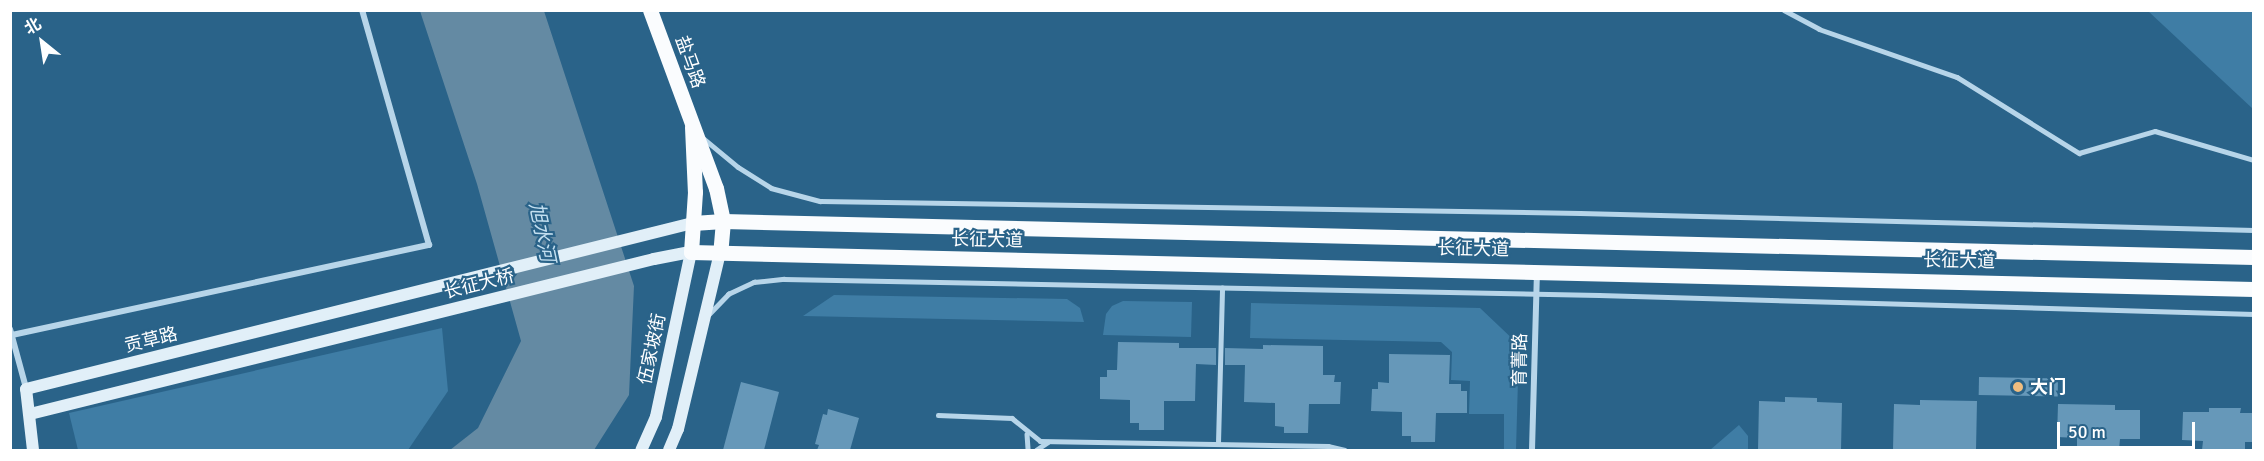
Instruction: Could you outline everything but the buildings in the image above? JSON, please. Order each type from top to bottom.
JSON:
[{"type":"main road","name":"盐马路","points":[[650,10],[716,188],[723,221],[720,253]]},
{"type":"main road","points":[[691,252],[692,127]]},
{"type":"main road","name":"长征大道","points":[[693,223],[723,221],[2253,256]]},
{"type":"main road","name":"长征大桥","points":[[309,320],[693,223]]},
{"type":"main road","name":"长征大道","points":[[691,252],[1537,270],[2253,289]]},
{"type":"main road","name":"长征大桥","points":[[30,414],[654,259],[691,252]]},
{"type":"main road","name":"伍家坡街","points":[[642,450],[656,417],[691,252]]},
{"type":"main road","points":[[669,450],[678,429],[720,253]]},
{"type":"main road","name":"贡草路","points":[[26,389],[309,320]]},
{"type":"main road","points":[[26,389],[33,450]]},
{"type":"street","points":[[26,389],[11,332],[429,245],[362,10]]},
{"type":"street","name":"育菁路","points":[[1532,450],[1537,270]]},
{"type":"lane","points":[[1784,10],[1819,29],[1957,77],[2079,153],[2155,131],[2253,160]]},
{"type":"lane","points":[[692,127],[714,149],[771,188],[820,201],[1592,214],[2253,230]]},
{"type":"lane","points":[[703,320],[728,294],[754,282],[784,279],[1536,294],[2253,314]]},
{"type":"lane","points":[[1218,443],[1222,288]]},
{"type":"lane","points":[[938,415],[1005,416],[1017,420],[1026,431],[1040,441],[1328,446],[1345,450]]},
{"type":"lane","points":[[1026,431],[1028,450]]},
{"type":"lane","points":[[1036,450],[1052,441]]},
{"type":"shaded area","points":[[2148,11],[2253,11],[2253,109]]},
{"type":"shaded area","points":[[834,295],[1067,299],[1080,308],[1084,322],[803,316]]},
{"type":"shaded area","points":[[1123,301],[1192,302],[1191,337],[1103,335],[1106,314],[1112,306]]},
{"type":"shaded area","points":[[1251,303],[1480,308],[1519,345],[1516,450],[1504,450],[1504,414],[1469,414],[1470,381],[1451,380],[1452,352],[1441,342],[1250,338]]},
{"type":"shaded area","points":[[442,328],[448,391],[408,450],[78,450],[69,413]]},
{"type":"shaded area","points":[[1739,425],[1748,436],[1748,450],[1710,450]]},
{"type":"water","name":"旭水河","points":[[420,11],[544,11],[634,286],[629,395],[594,450],[450,450],[478,428],[521,341],[477,184]]},
{"type":"place","name":"大门","points":[[2018,387]]}]
